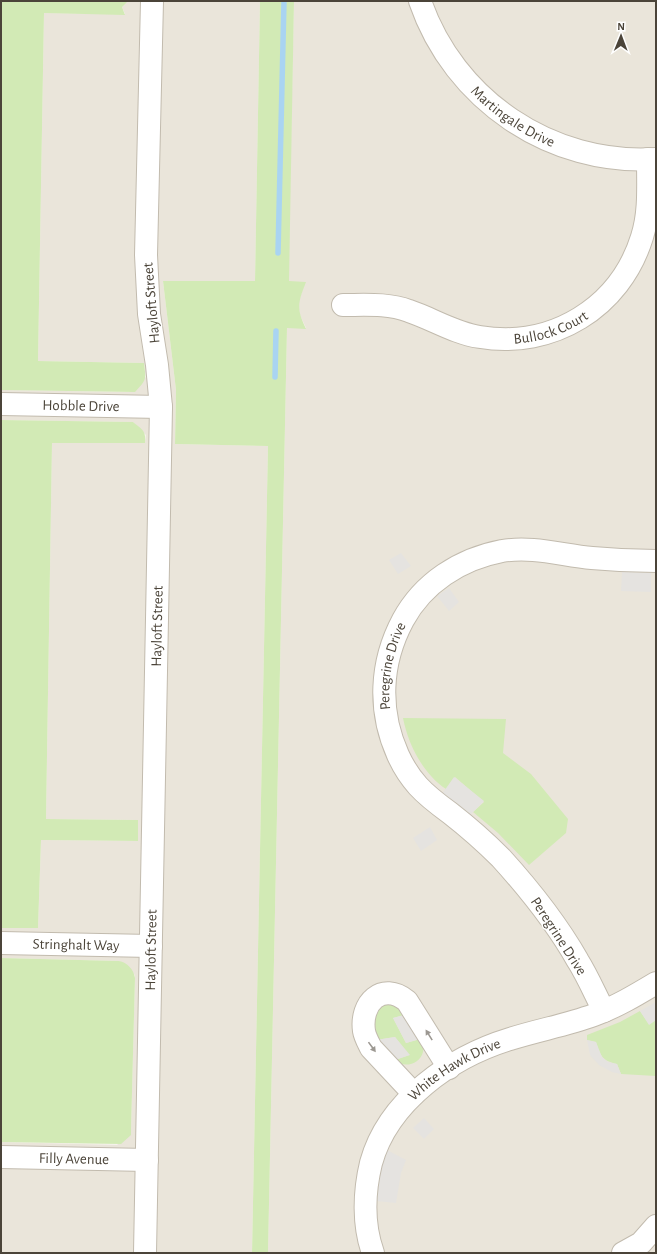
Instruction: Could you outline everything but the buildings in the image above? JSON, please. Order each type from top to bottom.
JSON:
[{"type":"street","name":"Hayloft Street","points":[[146,1253],[161,407],[157,365],[149,314],[146,255],[152,1]]},
{"type":"street","name":"Martingale Drive","points":[[420,1],[441,48],[479,94],[502,114],[517,124],[549,140],[581,152],[613,158],[652,159]]},
{"type":"street","name":"Bullock Court","points":[[343,305],[375,305],[400,308],[461,332],[479,337],[498,339],[534,337],[566,326],[592,310],[604,300],[624,277],[642,237],[649,204],[652,159]]},
{"type":"street","name":"Hobble Drive","points":[[1,404],[161,407]]},
{"type":"street","name":"Peregrine Drive","points":[[604,1011],[579,962],[552,921],[533,896],[487,845],[426,794],[410,775],[395,748],[388,727],[384,701],[385,677],[393,643],[402,622],[415,602],[442,576],[467,562],[499,552],[527,549],[592,558],[656,561]]},
{"type":"street","name":"Stringhalt Way","points":[[1,943],[151,946]]},
{"type":"street","name":"White Hawk Drive","points":[[373,1253],[369,1240],[366,1218],[366,1195],[370,1168],[377,1146],[384,1133],[398,1111],[414,1094],[430,1081],[476,1053],[509,1039],[561,1026],[604,1011],[627,1001],[656,983]]},
{"type":"street","points":[[414,1094],[371,1048],[367,1040],[364,1031],[365,1014],[371,1001],[377,996],[392,993],[407,1001],[450,1068]]},
{"type":"street","name":"Filly Avenue","points":[[1,1157],[147,1160]]},
{"type":"street","points":[[640,1247],[656,1226]]},
{"type":"shaded area","points":[[108,1],[260,1],[255,282],[163,281],[176,390],[175,444],[268,446],[252,1253],[1,1253],[1,1142],[117,1145],[131,1131],[135,975],[119,961],[1,958],[1,928],[38,928],[41,840],[138,841],[138,820],[46,819],[52,442],[145,443],[146,435],[133,422],[1,420],[1,390],[129,392],[146,377],[144,363],[38,361],[44,13],[125,14],[122,7],[126,2]]},
{"type":"shaded area","points":[[294,1],[656,1],[656,1253],[268,1253],[287,328],[306,328],[300,315],[298,304],[305,282],[288,282]]},
{"type":"shaded area","points":[[401,553],[411,566],[398,574],[389,560]]},
{"type":"shaded area","points":[[622,572],[651,573],[651,592],[621,591]]},
{"type":"shaded area","points":[[449,588],[459,602],[449,611],[437,596]]},
{"type":"shaded area","points":[[454,777],[484,801],[470,815],[442,794]]},
{"type":"shaded area","points":[[430,827],[437,840],[421,851],[413,838]]},
{"type":"shaded area","points":[[656,1002],[656,1020],[649,1025],[640,1011]]},
{"type":"shaded area","points":[[404,1015],[420,1039],[406,1043],[393,1018]]},
{"type":"shaded area","points":[[395,1037],[410,1055],[395,1060],[376,1040]]},
{"type":"shaded area","points":[[587,1040],[596,1042],[602,1057],[608,1062],[617,1064],[621,1074],[612,1072],[599,1065],[590,1055]]},
{"type":"shaded area","points":[[424,1118],[434,1129],[424,1139],[413,1128]]},
{"type":"shaded area","points":[[387,1150],[406,1160],[401,1173],[396,1203],[376,1201],[380,1170]]},
{"type":"green space","points":[[1,1],[127,2],[122,7],[125,15],[44,13],[38,361],[144,363],[145,379],[135,392],[1,390]]},
{"type":"green space","points":[[260,1],[294,1],[289,281],[306,282],[301,295],[299,310],[306,329],[287,328],[268,1253],[252,1253],[268,446],[175,444],[176,390],[163,281],[255,281]]},
{"type":"green space","points":[[1,420],[133,422],[141,429],[145,436],[145,443],[52,443],[46,819],[138,820],[138,841],[41,840],[38,928],[1,928]]},
{"type":"green space","points":[[403,718],[506,719],[503,753],[531,774],[568,819],[566,833],[529,865],[498,833],[473,812],[484,802],[455,777],[446,789],[430,775],[413,748],[405,728]]},
{"type":"green space","points":[[1,958],[119,961],[125,963],[132,969],[135,978],[131,1135],[121,1144],[1,1142]]},
{"type":"green space","points":[[393,1002],[404,1015],[393,1018],[406,1043],[420,1039],[423,1045],[423,1052],[419,1060],[411,1064],[407,1065],[399,1063],[395,1060],[409,1055],[395,1037],[376,1040],[374,1025],[376,1014],[381,1005]]},
{"type":"green space","points":[[640,1011],[649,1024],[656,1020],[656,1076],[621,1074],[617,1064],[608,1061],[603,1057],[596,1042],[587,1040],[587,1035],[620,1022]]},
{"type":"waterway","points":[[278,253],[284,1]]},
{"type":"waterway","points":[[275,377],[276,331]]}]
